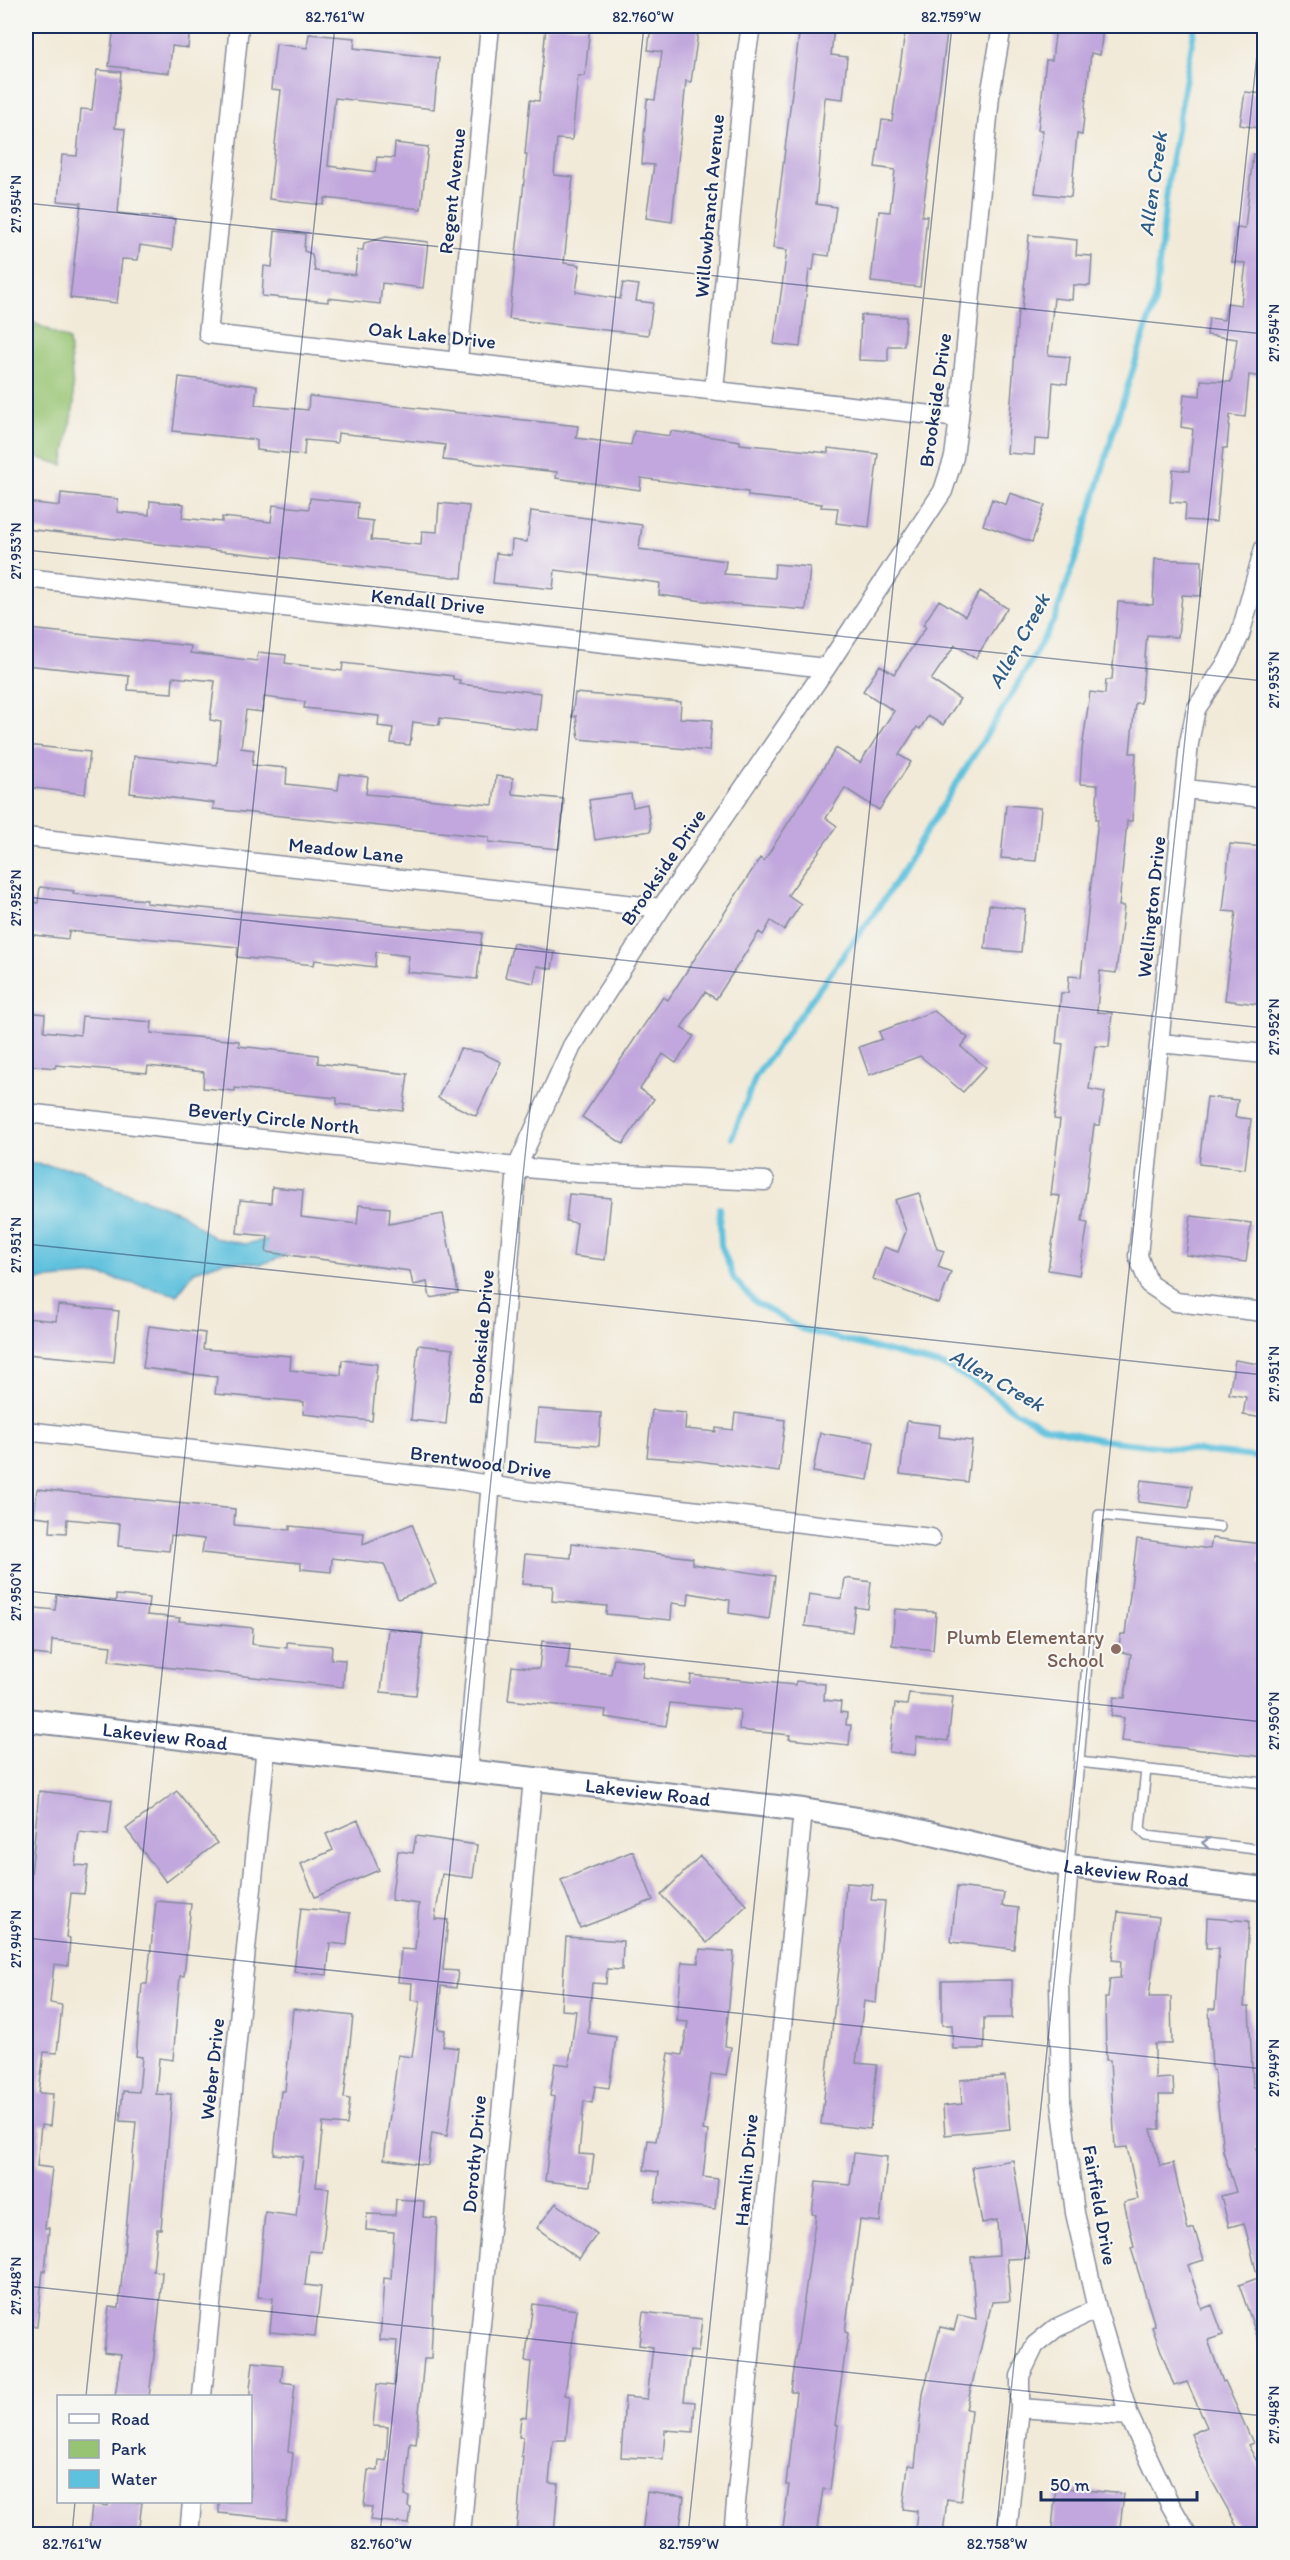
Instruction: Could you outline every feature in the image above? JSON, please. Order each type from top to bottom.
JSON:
[{"type":"street","name":"Oak Lake Drive","points":[[239,26],[208,334],[458,360],[958,418]]},
{"type":"street","name":"Regent Avenue","points":[[458,360],[490,26]]},
{"type":"street","name":"Willowbranch Avenue","points":[[714,390],[751,26]]},
{"type":"street","name":"Brookside Drive","points":[[466,1771],[517,1167],[572,1046],[661,908],[826,668],[943,491],[954,457],[990,96],[1002,26]]},
{"type":"street","name":"Wellington Drive","points":[[1264,548],[1240,635],[1228,662],[1196,709],[1189,743],[1161,1043],[1138,1256],[1149,1284],[1176,1302],[1264,1312]]},
{"type":"street","name":"Kendall Drive","points":[[26,578],[826,668]]},
{"type":"street","points":[[1185,789],[1264,798]]},
{"type":"street","name":"Meadow Lane","points":[[26,837],[661,908]]},
{"type":"street","points":[[1161,1043],[1264,1054]]},
{"type":"street","name":"Beverly Circle North","points":[[26,1113],[578,1173],[765,1181]]},
{"type":"street","name":"Brentwood Drive","points":[[26,1431],[931,1538]]},
{"type":"street","name":"Lakeview Road","points":[[26,1720],[803,1810],[894,1825],[1069,1866],[1264,1889]]},
{"type":"street","name":"Weber Drive","points":[[202,2395],[266,1746]]},
{"type":"street","name":"Dorothy Drive","points":[[461,2535],[533,1779]]},
{"type":"street","name":"Hamlin Drive","points":[[734,2535],[803,1810]]},
{"type":"street","name":"Fairfield Drive","points":[[1069,1866],[1059,1980],[1061,2103],[1075,2213],[1097,2309],[1129,2416],[1186,2535]]},
{"type":"street","points":[[1007,2535],[1020,2408],[1020,2376],[1035,2345],[1056,2328],[1097,2309]]},
{"type":"street","points":[[1020,2408],[1129,2416]]},
{"type":"street","points":[[189,2535],[192,2503]]},
{"type":"lane","points":[[1069,1866],[1099,1515],[1220,1527]]},
{"type":"lane","points":[[1079,1762],[1264,1783]]},
{"type":"lane","points":[[1146,1769],[1140,1829],[1147,1836],[1264,1850]]},
{"type":"green space","points":[[26,319],[69,340],[74,403],[63,465],[26,454]]},
{"type":"water","points":[[26,1163],[81,1169],[111,1187],[181,1213],[214,1238],[245,1244],[290,1235],[291,1254],[262,1264],[224,1261],[195,1271],[177,1295],[100,1275],[26,1281]]},
{"type":"building","points":[[114,26],[190,26],[188,48],[172,46],[169,73],[109,66]]},
{"type":"building","points":[[546,26],[590,26],[585,76],[578,76],[572,140],[557,139],[554,175],[573,177],[564,263],[580,265],[576,292],[620,299],[623,283],[639,285],[636,301],[653,303],[648,335],[509,319],[527,154],[525,154],[530,100],[539,101]]},
{"type":"building","points":[[651,26],[699,26],[691,82],[686,81],[672,222],[646,218],[654,165],[642,164],[647,99],[655,100],[662,52],[648,50]]},
{"type":"building","points":[[800,26],[834,27],[831,55],[847,57],[843,99],[825,97],[816,204],[836,207],[829,256],[815,254],[813,270],[809,270],[800,347],[774,344],[787,250],[773,248]]},
{"type":"building","points":[[906,26],[948,26],[922,216],[927,216],[920,287],[871,282],[879,211],[890,212],[895,170],[875,167],[882,120],[892,121]]},
{"type":"building","points":[[1056,26],[1103,26],[1100,55],[1091,53],[1082,135],[1077,134],[1071,197],[1035,193],[1043,130],[1038,130],[1046,60],[1052,60]]},
{"type":"building","points":[[309,34],[355,38],[354,48],[439,58],[434,109],[335,98],[328,166],[375,172],[377,157],[394,158],[395,143],[428,147],[421,209],[325,198],[324,205],[269,199],[281,90],[271,89],[276,44],[307,48]]},
{"type":"building","points":[[97,70],[121,72],[115,128],[125,129],[118,213],[175,219],[172,250],[140,245],[138,260],[122,259],[117,303],[70,298],[81,203],[58,201],[62,155],[77,156],[81,109],[92,110]]},
{"type":"building","points":[[1245,92],[1264,94],[1264,129],[1240,125]]},
{"type":"building","points":[[1253,154],[1264,155],[1264,358],[1262,377],[1249,375],[1245,417],[1230,415],[1227,448],[1223,448],[1216,522],[1185,520],[1186,503],[1170,502],[1173,469],[1189,471],[1193,429],[1181,427],[1184,394],[1200,396],[1201,380],[1231,382],[1237,339],[1207,335],[1209,318],[1224,320],[1227,303],[1241,305],[1246,263],[1232,262],[1236,228],[1245,229]]},
{"type":"building","points":[[275,231],[305,234],[304,251],[312,254],[315,271],[355,275],[358,250],[363,250],[364,243],[386,237],[428,242],[423,288],[382,283],[380,304],[328,298],[328,302],[262,296],[264,266],[272,267]]},
{"type":"building","points":[[1029,235],[1077,240],[1076,255],[1092,256],[1090,286],[1073,285],[1072,300],[1054,298],[1048,355],[1070,357],[1067,384],[1053,382],[1049,440],[1035,439],[1034,455],[1007,453],[1018,311],[1022,311]]},
{"type":"building","points":[[861,315],[906,317],[904,346],[888,346],[888,361],[859,360]]},
{"type":"building","points":[[179,377],[257,386],[255,405],[308,410],[309,396],[578,426],[576,438],[631,445],[634,431],[670,436],[671,431],[740,441],[740,444],[828,453],[828,448],[878,454],[869,527],[836,523],[838,508],[821,507],[822,504],[748,496],[748,492],[641,478],[640,490],[556,478],[557,472],[443,460],[445,445],[338,433],[337,443],[305,440],[304,455],[257,450],[257,440],[173,431]]},
{"type":"building","points":[[61,493],[118,499],[117,512],[149,515],[150,501],[184,504],[182,518],[222,522],[222,517],[271,522],[273,505],[309,509],[310,498],[358,503],[357,519],[373,521],[371,540],[421,545],[422,531],[437,532],[439,503],[469,506],[462,578],[26,529],[26,502],[60,506]]},
{"type":"building","points":[[1010,493],[1045,505],[1032,542],[983,525],[992,499],[1006,505]]},
{"type":"building","points":[[531,511],[642,525],[639,549],[726,561],[724,574],[774,578],[775,564],[810,567],[806,610],[659,595],[660,583],[555,570],[553,589],[493,583],[496,553],[511,555],[512,540],[527,542]]},
{"type":"building","points":[[1155,559],[1202,561],[1201,596],[1182,595],[1178,637],[1147,635],[1141,703],[1135,703],[1130,753],[1136,753],[1132,821],[1127,821],[1119,906],[1124,906],[1116,973],[1100,971],[1097,1012],[1112,1013],[1109,1047],[1095,1046],[1089,1089],[1105,1092],[1100,1125],[1094,1125],[1082,1222],[1088,1223],[1079,1275],[1048,1270],[1060,1196],[1051,1195],[1060,1120],[1054,1119],[1063,1044],[1056,1043],[1061,993],[1068,993],[1069,976],[1081,977],[1098,819],[1096,819],[1098,785],[1080,784],[1082,750],[1090,692],[1105,694],[1106,680],[1112,680],[1118,602],[1153,605]]},
{"type":"building","points":[[980,591],[1007,608],[976,658],[955,645],[931,680],[960,699],[943,725],[928,716],[920,729],[917,727],[899,755],[911,762],[879,810],[845,788],[826,818],[837,826],[788,895],[801,904],[784,930],[771,921],[763,935],[759,932],[716,999],[705,992],[681,1028],[694,1036],[676,1063],[663,1054],[640,1089],[654,1099],[623,1144],[582,1117],[663,997],[668,1000],[760,858],[764,861],[836,748],[860,763],[894,711],[863,691],[880,665],[894,674],[926,627],[923,625],[939,600],[965,616]]},
{"type":"building","points":[[29,629],[191,646],[190,653],[257,661],[258,652],[286,655],[285,663],[342,671],[343,663],[453,676],[453,679],[460,680],[459,684],[541,693],[537,730],[440,718],[439,725],[413,722],[410,745],[391,743],[393,728],[378,726],[379,716],[304,708],[305,702],[264,697],[262,712],[246,710],[241,748],[254,750],[252,765],[287,768],[286,784],[338,790],[340,774],[368,777],[366,794],[493,805],[496,776],[513,778],[512,794],[564,799],[559,849],[489,842],[489,837],[213,809],[214,803],[130,793],[134,756],[217,765],[221,722],[210,720],[215,681],[173,677],[172,693],[128,690],[129,676],[26,665]]},
{"type":"building","points":[[575,693],[681,702],[680,718],[712,720],[709,751],[579,739],[576,716],[572,717]]},
{"type":"building","points":[[26,745],[90,752],[85,794],[26,787]]},
{"type":"building","points":[[631,794],[633,807],[647,804],[651,831],[595,840],[589,800]]},
{"type":"building","points":[[1006,805],[1041,808],[1036,861],[1001,858]]},
{"type":"building","points":[[1230,844],[1264,847],[1264,1005],[1225,1000],[1236,912],[1223,911]]},
{"type":"building","points":[[40,887],[74,891],[73,894],[147,900],[146,903],[482,933],[477,979],[407,972],[409,956],[376,952],[375,967],[315,960],[314,965],[237,957],[238,947],[69,931],[68,939],[26,934],[26,901],[38,903]]},
{"type":"building","points":[[989,905],[1025,909],[1021,952],[985,949]]},
{"type":"building","points":[[513,943],[555,952],[552,969],[537,966],[534,983],[505,977]]},
{"type":"building","points":[[934,1011],[968,1038],[961,1047],[986,1067],[963,1092],[920,1056],[869,1075],[859,1047],[882,1039],[879,1032]]},
{"type":"building","points":[[26,1012],[45,1014],[44,1031],[80,1035],[82,1016],[152,1022],[151,1033],[239,1041],[239,1046],[318,1055],[318,1063],[408,1074],[403,1111],[337,1104],[337,1098],[235,1088],[235,1091],[203,1088],[204,1072],[148,1066],[147,1073],[56,1065],[55,1068],[26,1065]]},
{"type":"building","points":[[460,1049],[480,1052],[501,1062],[476,1116],[438,1098]]},
{"type":"building","points":[[1207,1097],[1238,1100],[1235,1117],[1251,1119],[1245,1169],[1199,1164]]},
{"type":"building","points":[[272,1187],[303,1190],[301,1217],[357,1224],[359,1205],[390,1208],[389,1224],[443,1214],[458,1293],[430,1298],[427,1282],[413,1285],[410,1271],[266,1252],[268,1236],[237,1233],[240,1200],[271,1203]]},
{"type":"building","points":[[919,1193],[937,1249],[944,1251],[938,1267],[951,1272],[939,1304],[873,1279],[884,1247],[898,1252],[906,1231],[895,1200]]},
{"type":"building","points":[[569,1194],[611,1198],[605,1260],[573,1256],[577,1223],[566,1221]]},
{"type":"building","points":[[1191,1216],[1251,1223],[1246,1262],[1186,1255]]},
{"type":"building","points":[[58,1305],[119,1311],[114,1362],[26,1354],[26,1318],[56,1321]]},
{"type":"building","points":[[149,1326],[205,1333],[203,1349],[291,1356],[290,1370],[341,1375],[342,1360],[377,1364],[372,1421],[303,1414],[304,1402],[215,1394],[217,1377],[143,1368]]},
{"type":"building","points":[[418,1345],[453,1349],[446,1424],[411,1420]]},
{"type":"building","points":[[1235,1360],[1264,1365],[1264,1418],[1243,1415],[1246,1397],[1229,1394]]},
{"type":"building","points":[[538,1409],[601,1413],[599,1446],[535,1442]]},
{"type":"building","points":[[652,1410],[686,1413],[685,1429],[716,1432],[716,1428],[733,1430],[735,1413],[785,1420],[779,1472],[699,1461],[647,1457]]},
{"type":"building","points":[[907,1421],[940,1425],[939,1437],[972,1441],[967,1482],[900,1474]]},
{"type":"building","points":[[820,1433],[874,1442],[868,1480],[813,1472]]},
{"type":"building","points":[[1141,1480],[1192,1486],[1189,1508],[1138,1502]]},
{"type":"building","points":[[37,1489],[235,1509],[234,1525],[290,1530],[290,1526],[364,1533],[363,1544],[412,1524],[436,1584],[398,1599],[384,1564],[332,1558],[331,1572],[301,1569],[301,1563],[202,1553],[204,1539],[171,1535],[169,1551],[118,1546],[120,1524],[67,1519],[66,1533],[50,1532],[51,1518],[34,1516]]},
{"type":"building","points":[[1212,1538],[1262,1544],[1259,1563],[1264,1563],[1264,1757],[1121,1741],[1124,1718],[1111,1716],[1114,1697],[1125,1698],[1131,1654],[1118,1651],[1121,1634],[1125,1634],[1137,1539],[1210,1549]]},
{"type":"building","points":[[572,1543],[693,1558],[692,1564],[775,1576],[769,1619],[729,1613],[730,1600],[689,1593],[688,1605],[672,1603],[671,1620],[606,1614],[607,1606],[552,1601],[553,1586],[522,1584],[525,1554],[571,1558]]},
{"type":"building","points":[[845,1578],[871,1582],[868,1609],[855,1607],[852,1632],[805,1626],[809,1594],[842,1599]]},
{"type":"building","points":[[57,1595],[116,1601],[116,1595],[149,1598],[147,1615],[180,1618],[179,1621],[253,1628],[252,1644],[287,1648],[287,1642],[332,1646],[331,1659],[345,1660],[343,1687],[109,1661],[111,1646],[52,1640],[51,1656],[26,1653],[27,1607],[55,1610]]},
{"type":"building","points":[[895,1609],[936,1612],[933,1650],[892,1645]]},
{"type":"building","points":[[388,1629],[423,1633],[416,1695],[381,1692]]},
{"type":"building","points":[[542,1641],[570,1644],[567,1669],[611,1674],[614,1658],[644,1662],[642,1677],[690,1684],[691,1675],[795,1685],[796,1681],[825,1684],[824,1700],[841,1702],[840,1712],[847,1713],[846,1725],[851,1725],[849,1745],[789,1739],[790,1735],[739,1730],[740,1710],[670,1703],[666,1726],[605,1717],[606,1710],[508,1700],[512,1666],[539,1669]]},
{"type":"building","points":[[909,1693],[953,1697],[948,1741],[917,1737],[915,1755],[889,1752],[895,1704],[907,1705]]},
{"type":"building","points":[[39,1791],[112,1800],[108,1835],[79,1832],[75,1865],[88,1866],[84,1894],[71,1893],[66,1937],[70,1938],[68,1966],[54,1964],[50,2003],[62,2005],[57,2053],[44,2052],[39,2093],[53,2094],[50,2126],[41,2125],[37,2166],[52,2168],[45,2228],[49,2228],[45,2271],[43,2271],[37,2326],[26,2325],[26,1961],[30,1917],[27,1917]]},
{"type":"building","points":[[177,1791],[217,1843],[166,1882],[126,1829]]},
{"type":"building","points":[[358,1820],[379,1870],[315,1897],[301,1864],[333,1850],[326,1834]]},
{"type":"building","points":[[416,1836],[477,1845],[473,1878],[442,1874],[435,1919],[448,1920],[443,1970],[458,1971],[456,1988],[441,1986],[438,2029],[445,2030],[443,2046],[458,2048],[447,2136],[432,2133],[428,2165],[384,2159],[398,2055],[412,2057],[420,2001],[411,2000],[412,1983],[398,1982],[401,1949],[415,1950],[419,1904],[391,1900],[398,1851],[413,1853]]},
{"type":"building","points":[[633,1851],[653,1900],[580,1928],[561,1880]]},
{"type":"building","points":[[700,1856],[747,1905],[707,1943],[661,1895]]},
{"type":"building","points":[[846,1883],[873,1885],[871,1900],[885,1901],[876,2003],[864,2001],[856,2063],[877,2065],[870,2129],[821,2124],[842,1943]]},
{"type":"building","points":[[957,1887],[1004,1893],[1002,1906],[1018,1908],[1014,1949],[951,1942]]},
{"type":"building","points":[[156,1901],[191,1904],[184,1976],[180,1976],[173,2060],[159,2058],[156,2094],[172,2095],[161,2229],[157,2229],[153,2271],[162,2272],[149,2395],[115,2395],[121,2354],[104,2352],[109,2307],[119,2308],[136,2122],[120,2121],[123,2091],[139,2092],[142,2057],[136,2056],[142,1984],[147,1984]]},
{"type":"building","points":[[301,1908],[350,1913],[347,1945],[330,1943],[327,1975],[294,1972]]},
{"type":"building","points":[[1118,1912],[1159,1917],[1149,1997],[1171,1997],[1172,2044],[1155,2044],[1155,2079],[1173,2078],[1174,2095],[1159,2095],[1160,2129],[1151,2129],[1160,2166],[1173,2163],[1188,2230],[1194,2228],[1204,2260],[1188,2265],[1202,2309],[1212,2305],[1223,2335],[1208,2340],[1223,2382],[1225,2381],[1253,2443],[1248,2445],[1264,2475],[1264,2524],[1246,2535],[1242,2535],[1211,2479],[1191,2434],[1207,2427],[1187,2382],[1174,2386],[1152,2327],[1155,2326],[1131,2248],[1134,2247],[1124,2202],[1138,2199],[1127,2147],[1115,2148],[1110,2060],[1106,2060],[1105,1998],[1108,1998],[1110,1979],[1120,1978],[1121,1961],[1112,1960]]},
{"type":"building","points":[[1207,1918],[1249,1921],[1244,2007],[1249,2007],[1253,2087],[1257,2087],[1264,2147],[1256,2148],[1264,2180],[1264,2349],[1262,2350],[1239,2285],[1258,2278],[1244,2223],[1229,2227],[1221,2196],[1236,2192],[1223,2151],[1214,2070],[1212,2070],[1209,2009],[1215,2009],[1219,1948],[1206,1948]]},
{"type":"building","points":[[566,1937],[623,1941],[622,1970],[607,1969],[606,1984],[592,1983],[588,2033],[616,2037],[609,2088],[595,2086],[592,2103],[584,2101],[579,2154],[594,2155],[590,2186],[545,2181],[555,2097],[550,2096],[555,2063],[569,2065],[576,2011],[561,2010]]},
{"type":"building","points":[[700,1949],[734,1952],[725,2046],[731,2047],[726,2076],[711,2074],[703,2130],[708,2131],[703,2177],[718,2179],[715,2209],[655,2202],[659,2172],[644,2170],[648,2140],[656,2141],[669,2053],[682,2055],[688,2022],[677,2021],[682,1962],[698,1963]]},
{"type":"building","points":[[1012,1980],[1012,2018],[984,2018],[984,2049],[953,2049],[952,2025],[942,2025],[942,1981]]},
{"type":"building","points":[[293,2009],[353,2016],[344,2098],[350,2099],[347,2125],[323,2123],[316,2187],[329,2188],[322,2252],[309,2251],[305,2285],[321,2287],[315,2336],[270,2332],[273,2298],[258,2297],[265,2212],[296,2216],[303,2157],[274,2154],[281,2091],[285,2091]]},
{"type":"building","points":[[1005,2076],[1010,2129],[945,2135],[943,2106],[962,2104],[960,2080]]},
{"type":"building","points":[[854,2153],[887,2157],[880,2222],[860,2220],[845,2332],[848,2333],[835,2425],[838,2426],[830,2490],[823,2489],[816,2535],[782,2535],[789,2485],[786,2485],[796,2392],[791,2392],[816,2215],[812,2214],[816,2182],[850,2185]]},
{"type":"building","points":[[1013,2160],[1029,2258],[1007,2259],[1010,2301],[992,2302],[966,2409],[971,2410],[961,2501],[947,2499],[943,2535],[915,2535],[917,2511],[903,2509],[908,2465],[915,2466],[923,2394],[940,2327],[954,2330],[958,2315],[976,2319],[971,2257],[999,2255],[997,2220],[982,2223],[972,2167]]},
{"type":"building","points":[[396,2199],[424,2201],[423,2217],[437,2218],[431,2359],[424,2359],[416,2444],[410,2443],[405,2496],[409,2497],[408,2507],[411,2508],[409,2524],[370,2520],[372,2507],[364,2506],[368,2470],[378,2471],[379,2460],[386,2461],[388,2427],[373,2426],[377,2384],[394,2386],[397,2341],[380,2340],[384,2278],[391,2279],[394,2232],[366,2230],[367,2214],[395,2215]]},
{"type":"building","points":[[556,2203],[597,2234],[579,2259],[537,2228]]},
{"type":"building","points":[[533,2304],[577,2310],[565,2395],[570,2396],[566,2440],[553,2440],[549,2483],[558,2484],[554,2535],[516,2535],[523,2456],[521,2456],[523,2437],[519,2437],[521,2417],[526,2418],[531,2362],[525,2361]]},
{"type":"building","points":[[643,2312],[702,2319],[698,2352],[690,2351],[684,2401],[695,2402],[693,2432],[665,2430],[663,2459],[621,2457],[625,2397],[647,2399],[653,2347],[639,2345]]},
{"type":"building","points":[[253,2362],[283,2365],[281,2382],[295,2384],[288,2452],[293,2453],[286,2520],[219,2513],[219,2503],[252,2503],[252,2395],[250,2395]]},
{"type":"building","points":[[1056,2487],[1124,2494],[1119,2535],[1068,2535],[1068,2530],[1052,2529]]},
{"type":"building","points":[[647,2492],[684,2497],[679,2535],[642,2535]]},
{"type":"building","points":[[109,2503],[142,2503],[138,2535],[89,2535],[92,2504],[108,2506]]},
{"type":"waterway","name":"Allen Creek","points":[[732,1138],[756,1076],[885,898],[1012,694],[1055,618],[1083,537],[1155,301],[1168,181],[1195,26]]},
{"type":"waterway","name":"Allen Creek","points":[[719,1208],[721,1245],[734,1279],[755,1302],[801,1329],[947,1367],[980,1385],[1016,1412],[1046,1427],[1102,1440],[1264,1458]]},
{"type":"place","name":"Plumb Elementary School","points":[[1116,1649]]}]
